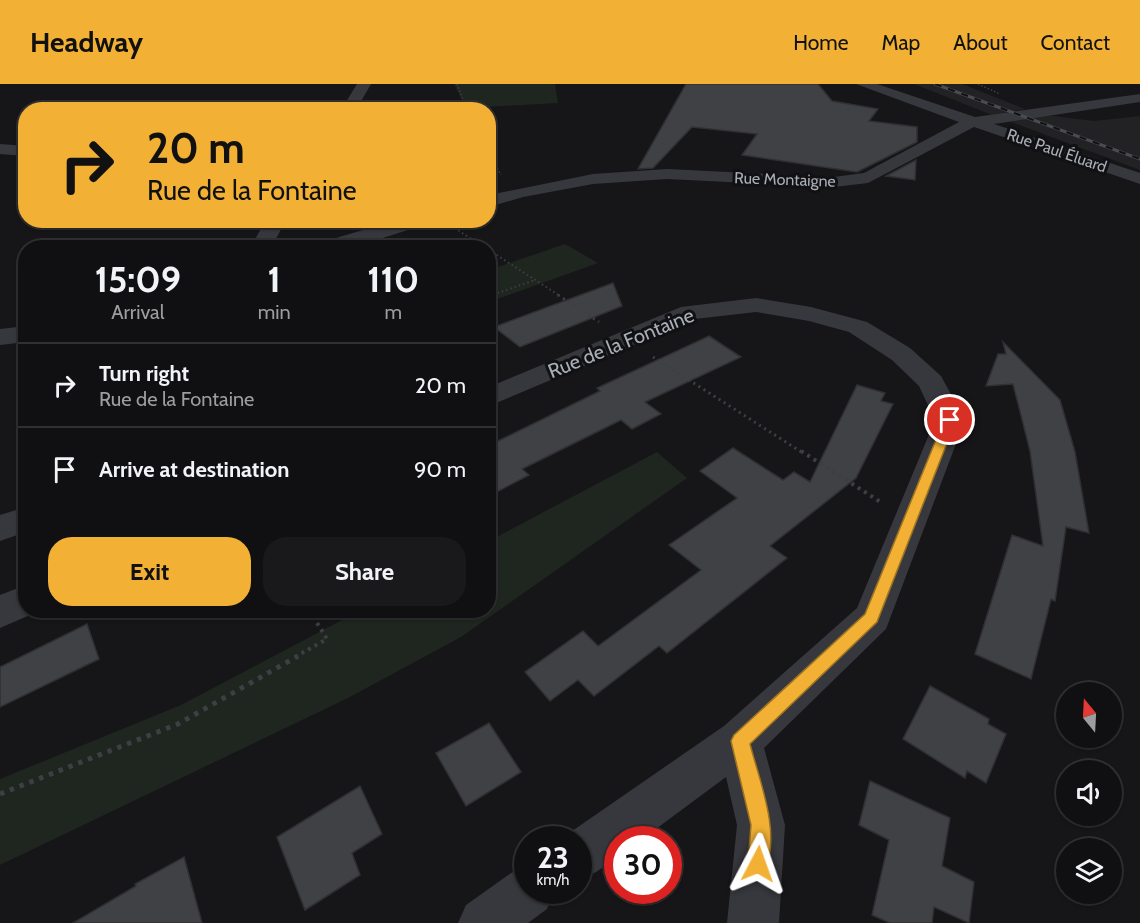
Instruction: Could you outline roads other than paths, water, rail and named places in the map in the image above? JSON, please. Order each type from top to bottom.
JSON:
[{"type":"street","points":[[352,102],[362,84]]},
{"type":"street","name":"Rue Paul Éluard","points":[[863,84],[1140,179]]},
{"type":"street","name":"Rue Montaigne","points":[[496,199],[521,192],[593,179],[656,175],[834,182],[868,178],[958,127],[973,122],[1044,111],[1104,96],[1140,98]]},
{"type":"street","points":[[1104,96],[1140,114]]},
{"type":"street","points":[[0,149],[18,150]]},
{"type":"street","points":[[354,240],[393,228]]},
{"type":"street","name":"Rue de la Fontaine","points":[[496,393],[690,312],[756,305],[811,314],[849,324],[875,337],[901,354],[931,382],[950,420],[872,618],[740,741],[592,846]]},
{"type":"street","points":[[0,337],[18,335]]},
{"type":"street","points":[[0,528],[18,522]]},
{"type":"street","points":[[0,612],[18,604]]},
{"type":"street","points":[[740,741],[761,825],[753,923]]},
{"type":"street","points":[[484,923],[514,902]]},
{"type":"railway","points":[[935,84],[1140,159]]}]
